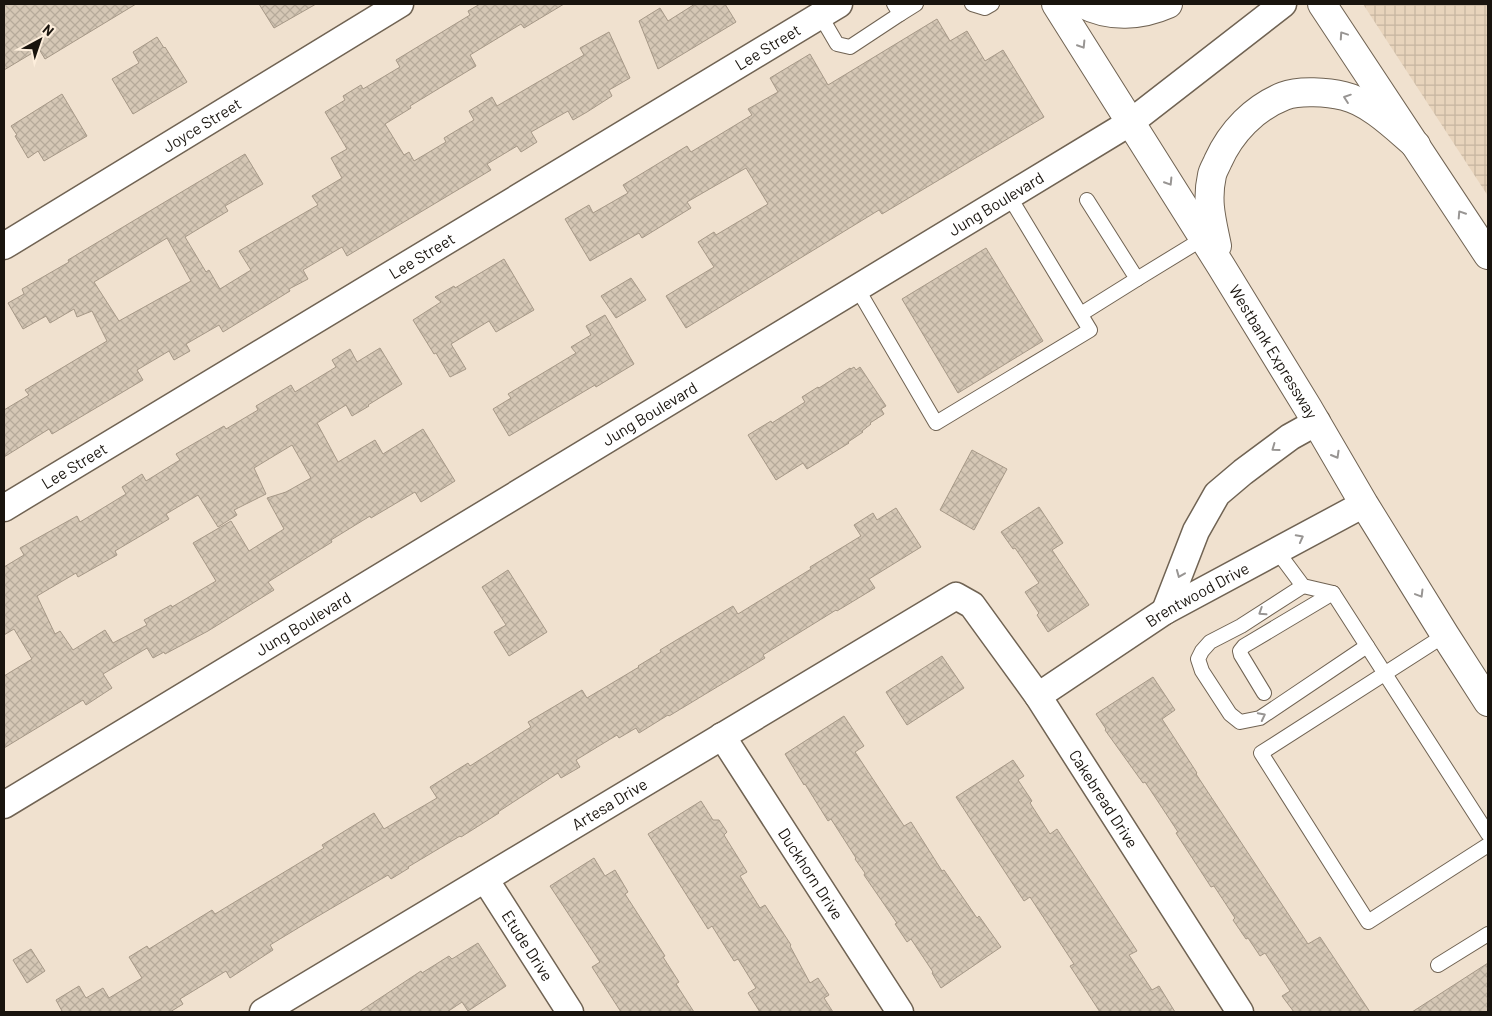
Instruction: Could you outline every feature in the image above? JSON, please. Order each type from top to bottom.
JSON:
[{"type":"highway","name":"Westbank Expressway","points":[[1056,4],[1204,238],[1317,422],[1364,504],[1488,702]]},
{"type":"highway","points":[[1083,4],[1119,14],[1140,13],[1168,4]]},
{"type":"highway","points":[[1322,4],[1488,255]]},
{"type":"highway","points":[[1221,266],[1209,207],[1212,174],[1225,145],[1258,110],[1285,96],[1310,92],[1345,96],[1373,109],[1416,145]]},
{"type":"street","name":"Joyce Street","points":[[4,246],[400,4]]},
{"type":"street","name":"Jung Boulevard","points":[[4,806],[1131,122],[1284,4]]},
{"type":"street","name":"Lee Street","points":[[4,508],[830,10]]},
{"type":"street","points":[[1165,611],[1196,532],[1217,494],[1290,437],[1317,422]]},
{"type":"street","name":"Brentwood Drive","points":[[1038,696],[1165,611],[1364,504]]},
{"type":"street","name":"Cakebread Drive","points":[[956,596],[972,605],[1038,696],[1240,1012]]},
{"type":"street","name":"Artesa Drive","points":[[263,1012],[956,596]]},
{"type":"street","name":"Duckhorn Drive","points":[[722,736],[900,1012]]},
{"type":"street","name":"Etude Drive","points":[[485,879],[570,1012]]},
{"type":"lane","points":[[830,10],[837,44],[850,47],[897,9],[916,4]]},
{"type":"lane","points":[[972,4],[985,8],[992,4]]},
{"type":"lane","points":[[857,288],[936,422],[1090,330],[1009,196]]},
{"type":"lane","points":[[1087,200],[1137,279]]},
{"type":"lane","points":[[1081,314],[1204,238]]},
{"type":"lane","points":[[1277,551],[1303,586],[1333,593],[1488,834]]},
{"type":"lane","points":[[1303,586],[1240,626],[1210,642],[1198,659],[1202,671],[1230,714],[1240,722],[1260,718],[1367,646]]},
{"type":"lane","points":[[1264,693],[1241,656],[1240,650],[1333,593]]},
{"type":"lane","points":[[1445,635],[1260,753],[1368,922],[1488,845]]},
{"type":"lane","points":[[1438,965],[1488,934]]},
{"type":"shaded area","points":[[1363,4],[1488,4],[1488,196]]},
{"type":"building","points":[[4,4],[136,4],[45,59],[39,49],[4,70]]},
{"type":"building","points":[[259,4],[316,4],[274,28]]},
{"type":"building","points":[[480,4],[564,4],[524,28],[521,24],[470,55],[476,66],[410,106],[411,108],[385,124],[404,155],[409,152],[414,161],[446,142],[444,138],[474,120],[469,111],[492,97],[497,106],[584,55],[580,48],[609,32],[630,78],[609,90],[612,96],[573,120],[568,111],[531,132],[537,142],[521,152],[517,146],[487,164],[491,170],[347,256],[342,247],[303,270],[308,279],[289,289],[290,291],[223,332],[219,325],[186,344],[190,351],[174,360],[169,351],[137,370],[143,380],[52,434],[49,429],[4,457],[4,410],[29,395],[25,390],[107,341],[92,311],[77,317],[74,309],[50,323],[46,316],[23,329],[8,303],[24,294],[22,289],[245,154],[263,184],[225,206],[228,211],[185,237],[206,272],[209,270],[220,289],[251,270],[239,251],[318,205],[312,196],[342,178],[331,158],[347,149],[325,112],[345,100],[343,96],[361,85],[363,89],[400,67],[396,60],[470,15],[468,11]],"holes":[[[167,238],[191,281],[119,321],[94,282]]]},
{"type":"building","points":[[695,4],[725,4],[736,22],[658,69],[639,21],[660,8],[668,21]]},
{"type":"building","points":[[937,19],[950,41],[967,31],[985,61],[1003,50],[1044,117],[882,214],[879,210],[686,328],[666,296],[714,267],[698,242],[714,232],[716,235],[768,204],[746,168],[687,202],[691,208],[642,238],[639,233],[590,261],[565,219],[589,205],[593,213],[628,193],[623,185],[687,146],[691,152],[752,115],[748,109],[778,92],[770,78],[810,54],[828,85]]},
{"type":"building","points":[[157,37],[187,82],[133,114],[112,79],[139,63],[133,52]]},
{"type":"building","points":[[62,94],[87,136],[44,161],[38,151],[28,158],[11,126]]},
{"type":"building","points":[[986,248],[1043,341],[958,393],[902,299]]},
{"type":"building","points":[[504,259],[534,310],[496,332],[489,321],[451,344],[466,369],[450,377],[413,320],[441,302],[435,297],[454,286],[455,288]]},
{"type":"building","points":[[631,278],[646,300],[616,318],[601,296]]},
{"type":"building","points":[[605,315],[634,364],[509,436],[493,409],[511,398],[508,394],[576,353],[571,347],[591,335],[586,326]]},
{"type":"building","points":[[380,348],[402,384],[352,416],[346,405],[317,423],[338,462],[375,440],[383,454],[423,429],[455,481],[421,502],[415,492],[371,518],[370,516],[268,582],[274,590],[208,631],[165,654],[164,652],[153,658],[147,648],[103,674],[112,688],[86,705],[83,700],[4,748],[4,676],[32,659],[14,629],[4,635],[4,567],[24,555],[20,548],[77,516],[80,522],[126,494],[122,487],[142,474],[146,481],[180,460],[176,454],[224,426],[226,429],[258,410],[256,406],[291,385],[295,392],[336,367],[332,360],[350,349],[357,362]],"holes":[[[292,445],[311,478],[286,492],[267,498],[284,529],[249,551],[231,521],[193,543],[216,581],[172,607],[171,605],[144,620],[147,625],[113,643],[105,630],[73,650],[60,631],[55,634],[37,596],[76,573],[78,577],[117,555],[115,551],[169,519],[166,514],[198,495],[218,527],[237,515],[234,510],[266,494],[254,468]]]},
{"type":"building","points":[[854,367],[856,370],[860,367],[886,406],[881,409],[884,414],[870,423],[863,432],[849,443],[807,469],[803,463],[776,480],[748,435],[771,421],[772,423],[805,402],[802,397]]},
{"type":"building","points":[[972,450],[1007,469],[974,530],[940,510]]},
{"type":"building","points":[[1039,507],[1063,543],[1052,550],[1089,605],[1048,632],[1037,615],[1039,613],[1025,592],[1039,583],[1015,548],[1013,549],[1001,532]]},
{"type":"building","points":[[896,508],[921,547],[869,579],[875,588],[763,655],[765,658],[669,716],[639,733],[636,728],[619,738],[617,735],[576,760],[580,767],[561,778],[558,773],[499,813],[391,879],[388,875],[303,925],[270,945],[273,950],[230,978],[226,971],[180,999],[183,1004],[170,1012],[60,1012],[62,1011],[56,1000],[79,986],[86,998],[103,988],[109,998],[142,978],[129,957],[147,946],[149,949],[212,910],[215,914],[324,848],[322,845],[374,813],[384,829],[437,798],[430,787],[468,763],[470,766],[531,727],[528,722],[582,690],[587,698],[639,667],[661,652],[660,650],[733,606],[738,614],[861,536],[854,525],[873,513],[877,520]]},
{"type":"building","points":[[508,570],[547,632],[509,656],[494,632],[506,625],[482,587]]},
{"type":"building","points":[[942,656],[964,688],[907,725],[886,692]]},
{"type":"building","points":[[1153,677],[1175,710],[1162,719],[1196,774],[1308,944],[1320,937],[1370,1012],[1294,1012],[1282,996],[1290,991],[1265,953],[1260,956],[1248,938],[1246,939],[1233,920],[1235,918],[1214,886],[1211,887],[1145,782],[1143,783],[1105,730],[1096,714]]},
{"type":"building","points":[[844,716],[864,746],[855,752],[904,826],[911,822],[942,871],[944,870],[977,918],[979,916],[1001,947],[941,988],[933,972],[911,939],[907,942],[895,924],[897,923],[864,875],[865,873],[831,819],[828,821],[785,754]]},
{"type":"building","points":[[1013,760],[1024,776],[1018,780],[1032,801],[1030,803],[1050,834],[1057,829],[1137,951],[1129,955],[1152,990],[1159,986],[1175,1012],[1100,1012],[1070,966],[1074,964],[1030,897],[1024,901],[956,797]]},
{"type":"building","points":[[701,801],[713,820],[719,820],[727,832],[724,835],[747,872],[740,876],[760,908],[765,905],[791,945],[810,983],[818,978],[829,995],[824,998],[833,1012],[760,1012],[748,993],[756,988],[738,959],[734,961],[712,926],[708,929],[648,834]]},
{"type":"building","points":[[594,858],[605,876],[615,870],[628,892],[625,894],[665,956],[663,957],[679,982],[676,984],[694,1012],[621,1012],[592,967],[600,962],[550,886]]},
{"type":"building","points":[[478,943],[506,986],[468,1011],[462,1002],[447,1012],[359,1012],[421,971],[422,973],[449,956],[452,959]]},
{"type":"building","points":[[31,949],[45,971],[27,983],[13,960]]},
{"type":"building","points":[[1488,963],[1488,1012],[1412,1012]]}]
